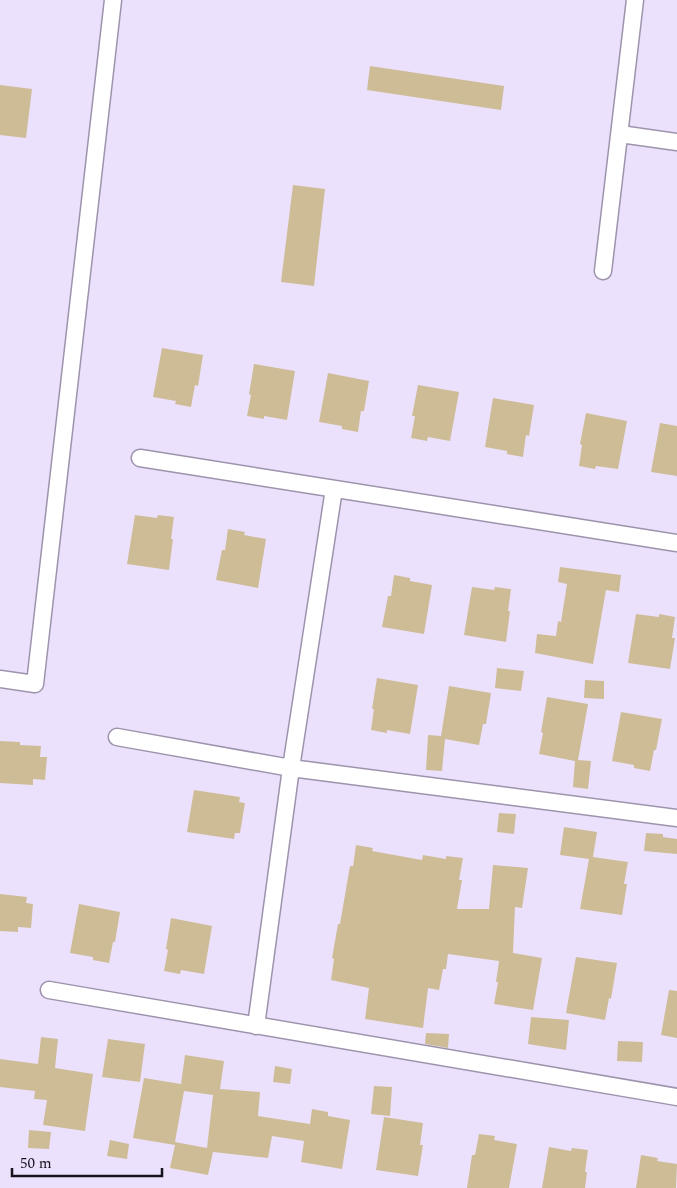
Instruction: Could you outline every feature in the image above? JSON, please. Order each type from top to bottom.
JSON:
[{"type":"street","points":[[0,679],[35,684],[113,0]]},
{"type":"street","points":[[603,271],[635,0]]},
{"type":"street","points":[[620,134],[677,142]]},
{"type":"street","points":[[140,458],[677,543]]},
{"type":"street","points":[[256,1026],[291,768],[334,489]]},
{"type":"street","points":[[117,737],[291,768],[677,818]]},
{"type":"street","points":[[49,990],[677,1097]]},
{"type":"building","points":[[370,66],[504,86],[501,110],[367,90]]},
{"type":"building","points":[[0,85],[32,89],[26,138],[0,135]]},
{"type":"building","points":[[293,185],[325,189],[314,286],[281,282]]},
{"type":"building","points":[[162,348],[203,355],[198,386],[195,385],[191,407],[175,404],[176,401],[153,397]]},
{"type":"building","points":[[254,364],[295,371],[287,420],[264,416],[264,419],[247,416]]},
{"type":"building","points":[[328,373],[369,381],[358,432],[342,429],[342,426],[319,422]]},
{"type":"building","points":[[418,385],[459,392],[450,441],[428,437],[427,441],[411,438],[415,416],[412,416]]},
{"type":"building","points":[[493,398],[534,405],[529,436],[526,435],[523,457],[507,454],[507,451],[485,447]]},
{"type":"building","points":[[586,413],[627,421],[618,469],[596,466],[595,469],[579,466],[582,445],[580,444]]},
{"type":"building","points":[[660,423],[677,426],[677,476],[651,472]]},
{"type":"building","points":[[135,515],[157,518],[158,515],[174,517],[169,570],[127,564]]},
{"type":"building","points":[[228,529],[245,532],[244,535],[266,539],[258,588],[216,580],[222,550],[225,550]]},
{"type":"building","points":[[560,567],[621,575],[619,592],[606,590],[593,664],[535,653],[537,634],[556,636],[558,621],[561,622],[567,584],[558,582]]},
{"type":"building","points":[[394,575],[410,578],[410,581],[432,585],[424,634],[382,627],[388,596],[391,596]]},
{"type":"building","points":[[472,587],[494,590],[495,587],[511,589],[506,642],[464,635]]},
{"type":"building","points":[[636,614],[659,617],[659,614],[675,617],[672,638],[675,638],[670,669],[628,663]]},
{"type":"building","points":[[497,668],[524,671],[521,691],[495,688]]},
{"type":"building","points":[[377,678],[418,685],[410,734],[387,730],[387,733],[371,730]]},
{"type":"building","points":[[585,680],[604,681],[604,699],[584,698]]},
{"type":"building","points":[[449,686],[491,693],[486,724],[483,724],[479,745],[445,739],[442,771],[426,770],[428,735],[441,736]]},
{"type":"building","points":[[547,697],[588,704],[578,760],[591,761],[588,789],[573,787],[575,761],[539,754]]},
{"type":"building","points":[[621,712],[662,719],[650,771],[634,768],[634,765],[612,761]]},
{"type":"building","points":[[0,741],[20,742],[20,745],[41,746],[40,757],[47,757],[45,780],[33,779],[33,785],[0,783]]},
{"type":"building","points":[[194,790],[240,797],[239,802],[245,803],[240,833],[235,833],[234,839],[187,832]]},
{"type":"building","points":[[499,813],[516,814],[514,834],[497,832]]},
{"type":"building","points":[[564,827],[597,832],[593,857],[628,862],[622,915],[580,909],[589,859],[560,855]]},
{"type":"building","points":[[646,833],[663,834],[663,837],[677,839],[677,854],[644,851]]},
{"type":"building","points":[[356,845],[373,848],[372,851],[422,860],[423,855],[446,859],[446,856],[463,858],[459,880],[462,880],[457,909],[489,909],[493,865],[528,868],[522,908],[515,907],[513,953],[542,958],[533,1010],[494,1004],[499,961],[448,954],[446,969],[443,969],[439,990],[428,988],[423,1028],[365,1019],[369,988],[331,980],[334,959],[332,958],[338,924],[340,924],[350,866],[353,866]]},
{"type":"building","points":[[0,894],[27,897],[26,903],[33,904],[31,928],[18,927],[18,932],[0,931]]},
{"type":"building","points":[[79,904],[120,912],[109,963],[93,960],[93,957],[70,953]]},
{"type":"building","points":[[171,918],[212,926],[204,974],[181,970],[180,974],[164,971]]},
{"type":"building","points":[[576,957],[617,963],[611,999],[609,998],[605,1020],[566,1013]]},
{"type":"building","points":[[669,990],[677,991],[677,1038],[661,1035]]},
{"type":"building","points":[[531,1017],[569,1020],[566,1050],[528,1044]]},
{"type":"building","points":[[426,1033],[449,1034],[448,1048],[425,1044]]},
{"type":"building","points":[[41,1037],[58,1039],[55,1068],[93,1074],[85,1131],[43,1125],[47,1100],[34,1099],[35,1091],[0,1087],[0,1059],[38,1064]]},
{"type":"building","points":[[108,1039],[145,1044],[140,1082],[102,1077]]},
{"type":"building","points":[[618,1041],[643,1042],[642,1062],[617,1061]]},
{"type":"building","points":[[185,1055],[224,1061],[220,1089],[260,1092],[258,1116],[310,1124],[312,1109],[328,1112],[328,1116],[350,1120],[342,1169],[301,1162],[304,1141],[272,1136],[268,1158],[213,1152],[208,1175],[170,1168],[175,1145],[133,1138],[144,1078],[181,1084]],"holes":[[[184,1091],[213,1095],[207,1148],[175,1142]]]},
{"type":"building","points":[[275,1066],[292,1069],[290,1084],[273,1082]]},
{"type":"building","points":[[374,1086],[392,1087],[390,1116],[371,1114]]},
{"type":"building","points":[[384,1117],[423,1123],[420,1145],[423,1145],[418,1176],[376,1170]]},
{"type":"building","points":[[29,1130],[51,1132],[49,1149],[28,1148]]},
{"type":"building","points":[[479,1134],[495,1136],[494,1140],[517,1144],[509,1188],[467,1188],[472,1155],[475,1155]]},
{"type":"building","points":[[110,1140],[129,1144],[127,1159],[107,1156]]},
{"type":"building","points":[[549,1147],[571,1151],[572,1148],[588,1150],[585,1188],[542,1188]]},
{"type":"building","points":[[641,1155],[658,1158],[657,1161],[677,1164],[676,1188],[636,1188]]}]
